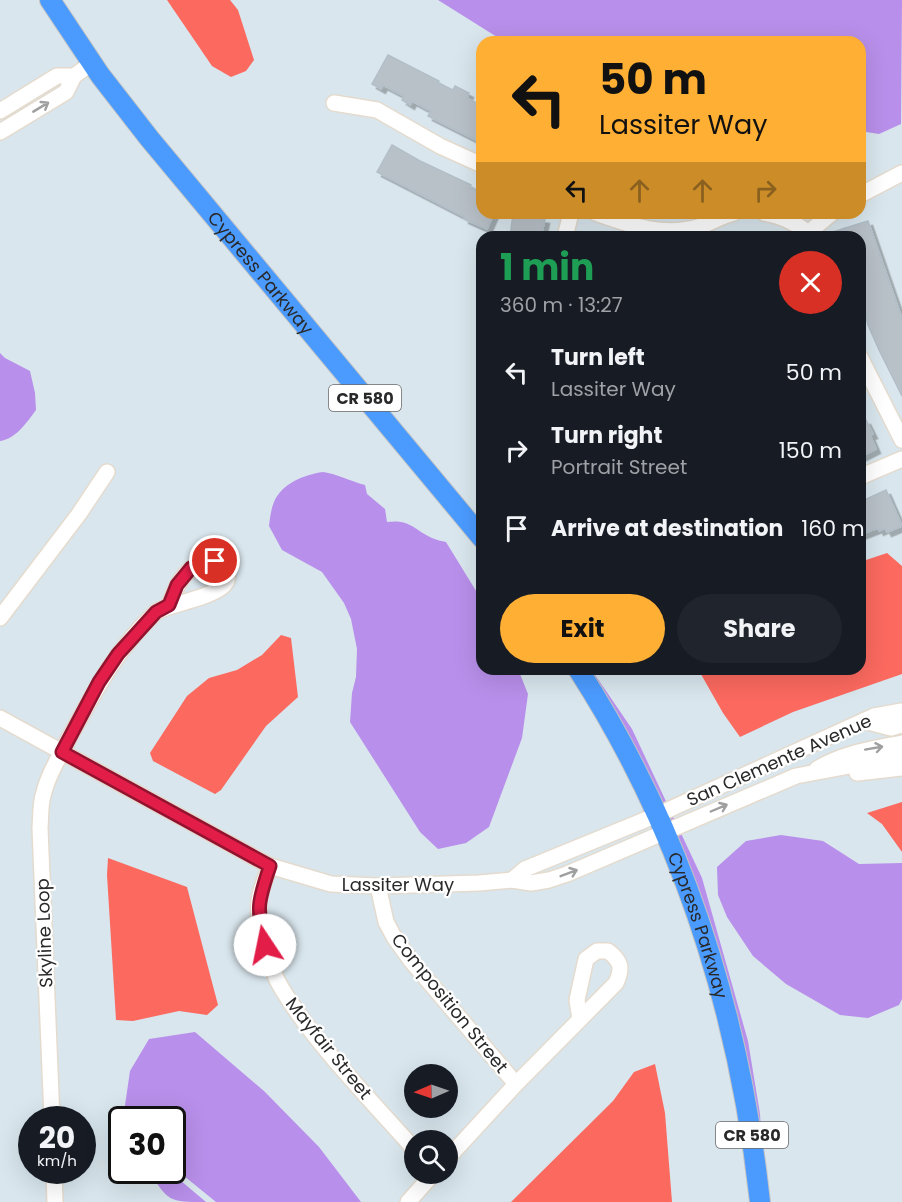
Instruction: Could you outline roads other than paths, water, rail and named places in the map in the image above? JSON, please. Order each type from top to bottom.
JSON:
[{"type":"main road","name":"Cypress Parkway","points":[[50,0],[92,63],[148,138],[476,531]]},
{"type":"main road","name":"Cypress Parkway","points":[[582,675],[619,738],[661,823],[703,929],[726,1005],[747,1103],[760,1202]]},
{"type":"street","points":[[0,132],[66,92],[74,76],[92,63]]},
{"type":"street","points":[[0,111],[57,76],[74,76]]},
{"type":"street","points":[[334,103],[377,110],[440,146],[476,162]]},
{"type":"street","points":[[866,192],[902,173]]},
{"type":"street","points":[[615,219],[649,230],[662,231]]},
{"type":"street","points":[[692,231],[714,219]]},
{"type":"street","points":[[785,219],[806,231]]},
{"type":"street","points":[[814,231],[826,219]]},
{"type":"street","points":[[866,369],[902,440]]},
{"type":"street","points":[[866,474],[902,459]]},
{"type":"street","points":[[0,618],[79,514],[107,472]]},
{"type":"street","name":"Skyline Loop","points":[[51,1106],[40,828],[43,795],[48,776],[99,682],[118,654],[156,612],[169,605]]},
{"type":"street","name":"San Clemente Avenue","points":[[661,823],[771,763],[874,716],[902,711]]},
{"type":"street","name":"Lassiter Way","points":[[0,718],[270,866],[331,884],[378,886],[512,880],[525,869],[661,823]]},
{"type":"street","points":[[864,720],[891,728],[902,725]]},
{"type":"street","points":[[809,773],[834,758],[902,743]]},
{"type":"street","name":"San Clemente Avenue","points":[[661,823],[809,773],[902,756]]},
{"type":"street","points":[[771,763],[780,782]]},
{"type":"street","points":[[809,773],[869,772],[902,768]]},
{"type":"street","name":"Mayfair Street","points":[[270,866],[259,900],[259,920],[280,988],[319,1040],[404,1138]]},
{"type":"street","name":"Composition Street","points":[[378,886],[386,922],[394,937],[412,962],[516,1084]]},
{"type":"street","points":[[458,1147],[580,1018]]},
{"type":"street","points":[[54,1184],[55,1202]]},
{"type":"street","points":[[408,1202],[424,1184]]}]
